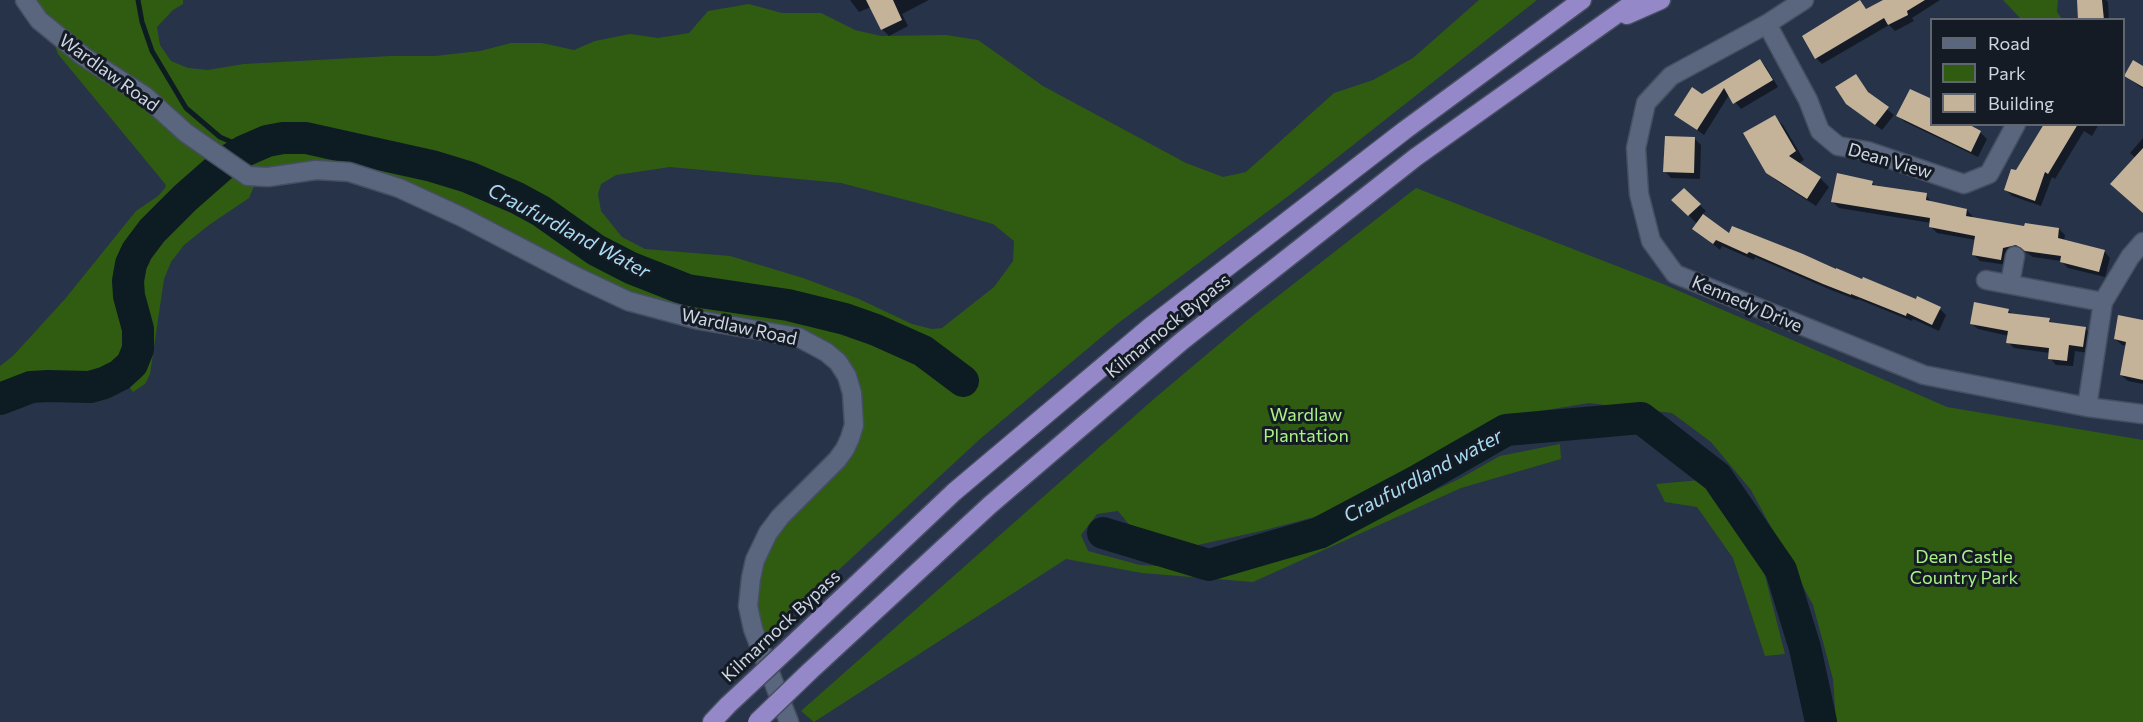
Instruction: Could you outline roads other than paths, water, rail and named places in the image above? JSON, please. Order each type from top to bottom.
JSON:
[{"type":"highway","points":[[1532,36],[1563,0]]},
{"type":"highway","name":"Kilmarnock Bypass","points":[[712,722],[954,492],[1150,326],[1255,243],[1582,0]]},
{"type":"highway","name":"Kilmarnock Bypass","points":[[757,722],[990,505],[1182,341],[1416,157],[1637,0]]},
{"type":"highway","points":[[1600,26],[1661,0]]},
{"type":"street","name":"Wardlaw Road","points":[[25,0],[39,20],[52,32],[83,56],[145,96],[176,124],[248,176],[258,177],[316,170],[349,172],[399,188],[462,217],[628,301],[699,320],[798,337],[826,352],[838,362],[847,376],[852,393],[854,425],[850,438],[837,460],[780,517],[768,533],[758,553],[751,578],[748,606],[753,629],[789,722]]},
{"type":"street","name":"Kennedy Drive","points":[[1804,0],[1767,24],[1671,76],[1646,104],[1636,148],[1639,194],[1651,241],[1676,274],[1924,375],[2087,406],[2143,414]]},
{"type":"street","name":"Dean View","points":[[1767,24],[1808,100],[1820,132],[1838,146],[1867,150],[1964,184],[1989,174],[2015,126]]},
{"type":"street","points":[[2087,406],[2103,302],[2130,257],[2143,242]]},
{"type":"street","points":[[2010,284],[2015,256]]},
{"type":"street","points":[[1986,280],[2103,302]]},
{"type":"waterway","points":[[138,0],[142,22],[152,51],[186,108],[220,137],[236,144],[244,151]]},
{"type":"waterway","name":"Craufurdland Water","points":[[0,399],[31,387],[90,387],[120,375],[132,364],[138,349],[138,329],[129,296],[128,281],[131,264],[137,251],[152,231],[226,162],[267,141],[283,138],[306,138],[432,166],[468,177],[541,211],[596,250],[631,268],[687,290],[788,305],[845,319],[923,351],[963,381]]},
{"type":"waterway","name":"Craufurdland water","points":[[1103,533],[1209,565],[1319,533],[1506,430],[1641,418],[1717,477],[1781,570],[1805,648],[1821,722]]},
{"type":"park label","name":"Wardlaw Plantation","points":[[1306,425]]},
{"type":"park label","name":"Dean Castle Country Park","points":[[1964,567]]}]
